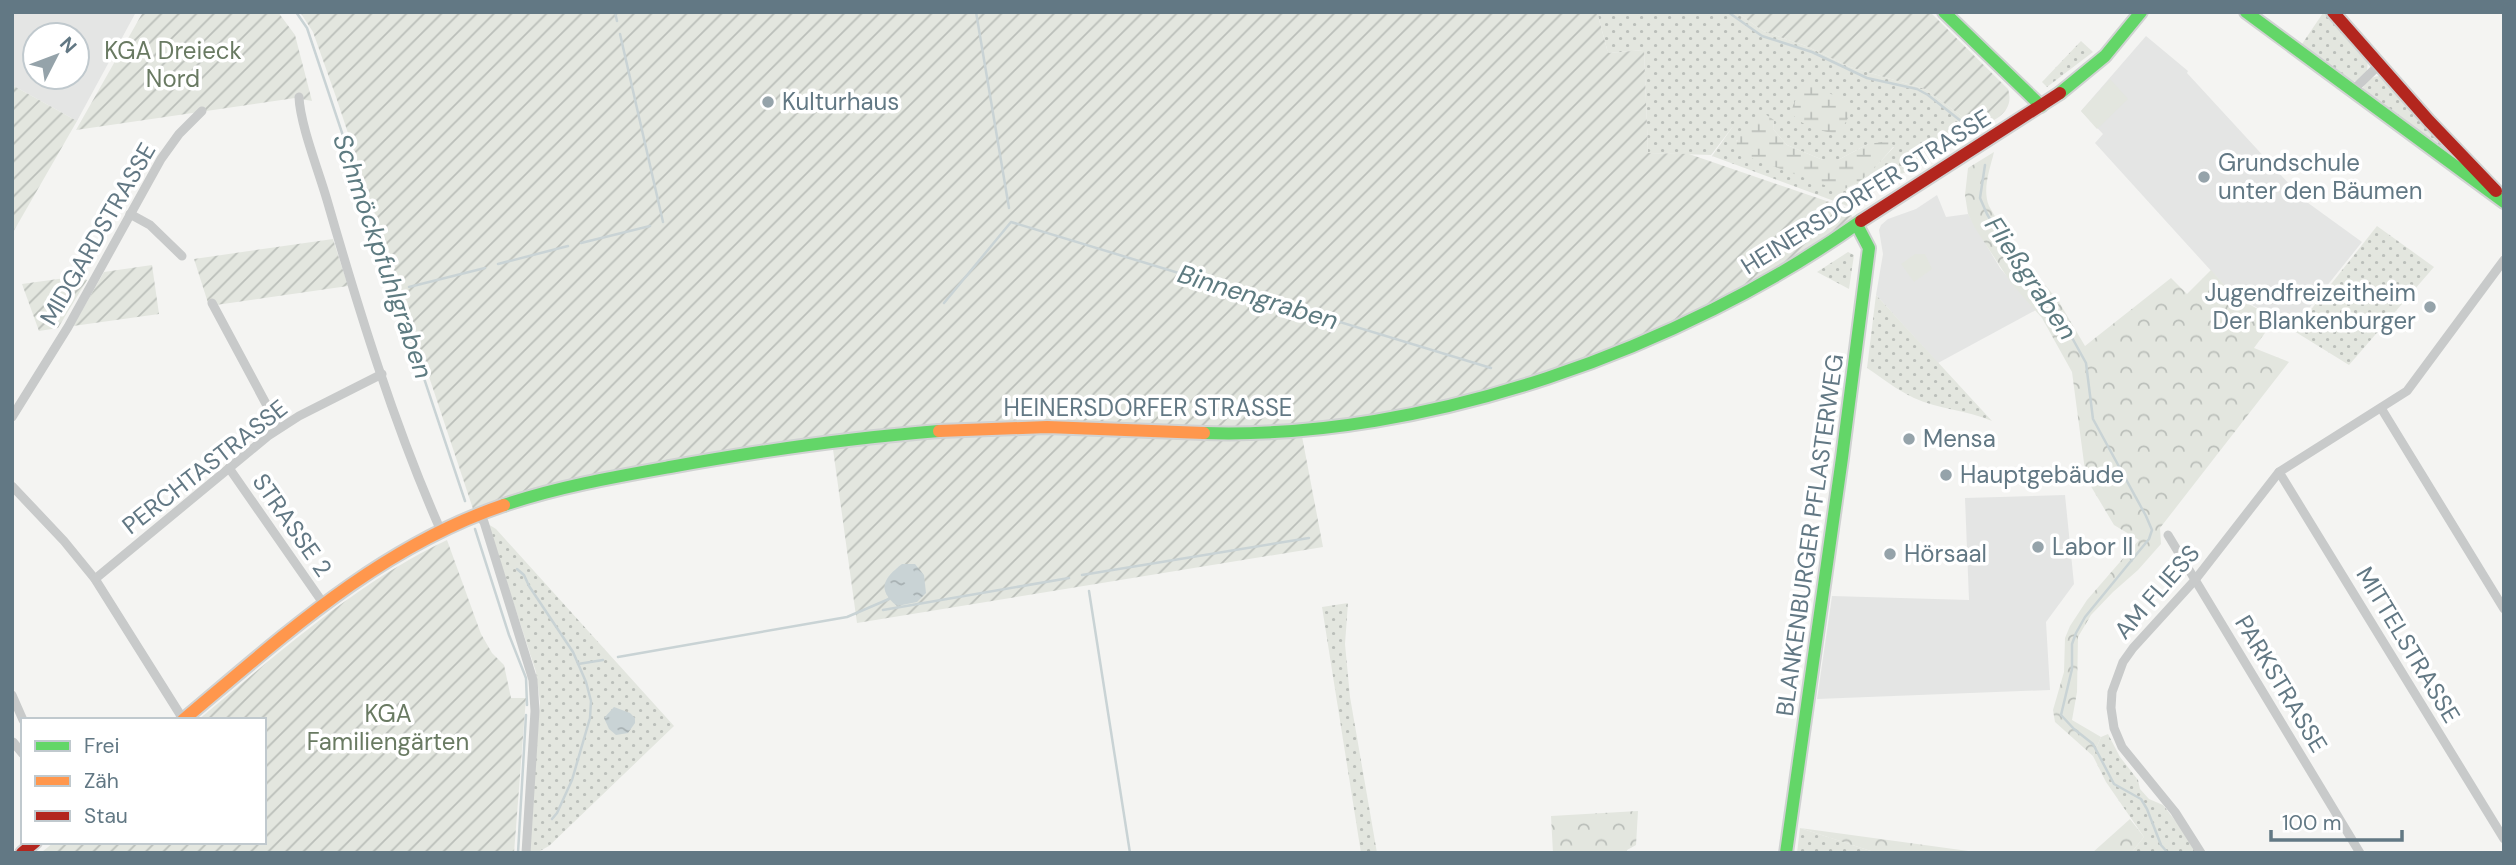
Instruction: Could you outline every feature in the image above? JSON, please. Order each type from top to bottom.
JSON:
[{"type":"main road","points":[[1944,12],[2041,106]]},
{"type":"main road","name":"HEINERSDORFER STRASSE","points":[[185,718],[323,603],[382,562],[478,514],[526,497],[590,481],[837,441],[1013,427],[1237,433],[1301,430],[1386,417],[1531,382],[1631,346],[1764,284],[1803,262],[1940,169],[2072,85],[2103,58],[2141,12]]},
{"type":"main road","points":[[2246,12],[2504,201]]},
{"type":"main road","points":[[2333,12],[2504,201]]},
{"type":"main road","name":"BLANKENBURGER PFLASTERWEG","points":[[1786,853],[1844,445],[1868,248],[1857,225]]},
{"type":"street","points":[[2352,91],[2379,65]]},
{"type":"street","points":[[299,97],[338,237],[382,374],[410,457],[441,531]]},
{"type":"street","name":"MIDGARDSTRASSE","points":[[12,417],[68,327],[161,159],[179,134],[202,111]]},
{"type":"street","points":[[130,214],[150,225],[182,256]]},
{"type":"street","points":[[2279,472],[2407,391],[2504,260]]},
{"type":"street","points":[[212,303],[279,428]]},
{"type":"street","name":"PERCHTASTRASSE","points":[[95,579],[279,428],[382,374]]},
{"type":"street","points":[[2381,408],[2504,609]]},
{"type":"street","name":"STRASSE 2","points":[[229,468],[323,603]]},
{"type":"street","name":"AM FLIESS","points":[[2201,853],[2175,812],[2122,747],[2114,728],[2112,692],[2123,662],[2133,648],[2195,580],[2279,472]]},
{"type":"street","name":"MITTELSTRASSE","points":[[2279,472],[2504,839]]},
{"type":"street","points":[[12,486],[64,541],[95,579],[182,718]]},
{"type":"street","points":[[478,514],[484,522],[533,680],[535,711],[526,853]]},
{"type":"street","name":"PARKSTRASSE","points":[[2168,535],[2360,853]]},
{"type":"street","points":[[12,695],[22,718]]},
{"type":"shaded area","points":[[12,12],[136,12],[77,121],[23,91],[91,91],[91,21],[21,21],[21,90],[12,85]]},
{"type":"shaded area","name":"Grundschule unter den Bäumen","points":[[2146,36],[2188,71],[2304,200],[2362,242],[2294,327],[2233,295],[2095,143],[2103,134],[2081,111]]},
{"type":"shaded area","points":[[1937,195],[1946,217],[1968,214],[2000,268],[2036,310],[1938,363],[1876,295],[1883,254],[1879,230],[1881,225],[1888,219],[1916,209]]},
{"type":"shaded area","points":[[2065,495],[2074,584],[2046,622],[2050,690],[1817,699],[1832,596],[1969,600],[1965,498]]},
{"type":"green space","name":"KGA Dreieck Nord","points":[[143,12],[278,12],[295,35],[312,101],[295,98],[76,130]]},
{"type":"green space","points":[[300,12],[1597,12],[1608,53],[1644,50],[1648,153],[1689,154],[1838,205],[1848,209],[1857,225],[1742,295],[1530,382],[1301,431],[1323,547],[857,623],[832,442],[590,481],[478,514],[473,509],[336,97],[313,32]]},
{"type":"green space","points":[[1597,12],[1736,12],[1763,31],[1806,46],[1850,67],[1925,89],[1979,129],[1922,166],[1893,177],[1853,208],[1712,156],[1734,125],[1711,155],[1648,153],[1644,50],[1608,53]],"holes":[[[1774,120],[1773,129],[1787,145],[1823,160],[1838,160],[1868,144],[1894,147],[1849,189],[1736,141]]]},
{"type":"green space","points":[[1736,12],[1930,12],[2008,89],[2009,104],[2002,114],[1979,129],[1925,89],[1850,67],[1806,46],[1763,31]]},
{"type":"green space","points":[[2326,12],[2368,59],[2367,71],[2356,81],[2350,83],[2300,47]]},
{"type":"green space","points":[[2081,41],[2093,52],[2047,87],[2042,82]]},
{"type":"green space","points":[[2382,76],[2480,178],[2362,91],[2369,79]]},
{"type":"green space","points":[[2110,79],[2128,99],[2097,129],[2081,111]]},
{"type":"green space","points":[[12,85],[77,121],[12,234]]},
{"type":"green space","points":[[1808,85],[1815,85],[1849,104],[1851,113],[1840,132],[1814,128],[1801,122],[1793,114],[1793,106],[1799,93]]},
{"type":"green space","points":[[1759,114],[1765,114],[1774,120],[1773,129],[1787,145],[1823,160],[1838,160],[1868,144],[1889,141],[1894,146],[1862,179],[1854,185],[1838,190],[1740,154],[1737,148],[1739,138]]},
{"type":"green space","points":[[1994,152],[1986,186],[1989,206],[2025,268],[2046,286],[2059,302],[2085,346],[2171,278],[2187,294],[2211,270],[2233,295],[2279,321],[2270,326],[2254,348],[2289,362],[2160,528],[2161,544],[2091,615],[2078,637],[2077,692],[2072,720],[2101,737],[2093,756],[2055,722],[2053,710],[2064,672],[2065,638],[2087,600],[2139,540],[2114,525],[2086,478],[2072,372],[2042,318],[2011,283],[1968,214],[1965,195],[1968,168]]},
{"type":"green space","points":[[2377,226],[2434,267],[2349,365],[2294,331]]},
{"type":"green space","points":[[333,239],[348,286],[209,306],[194,259]]},
{"type":"green space","points":[[1848,252],[1854,255],[1849,289],[1817,272]]},
{"type":"green space","points":[[1915,254],[1925,254],[1932,269],[1914,282],[1901,264]]},
{"type":"green space","points":[[152,265],[159,314],[73,326],[104,272]]},
{"type":"green space","points":[[80,276],[87,280],[58,328],[39,331],[22,284]]},
{"type":"green space","points":[[1876,295],[1992,421],[1914,398],[1867,368]]},
{"type":"green space","points":[[488,524],[496,529],[674,726],[549,846],[536,853],[528,853],[540,702],[536,672]]},
{"type":"green space","name":"KGA Familiengärten","points":[[447,540],[481,634],[492,653],[504,665],[511,698],[526,698],[514,853],[41,853],[52,844],[266,844],[266,718],[200,718],[348,599]]},
{"type":"green space","points":[[1348,603],[1345,644],[1350,697],[1377,853],[1361,853],[1322,607]]},
{"type":"green space","points":[[2108,734],[2120,757],[2138,780],[2140,789],[2149,799],[2163,805],[2189,838],[2196,853],[2131,853],[2144,837],[2106,782],[2093,756],[2101,737]]},
{"type":"green space","points":[[1638,811],[1636,845],[1627,850],[1627,853],[1553,853],[1551,816]]},
{"type":"green space","points":[[2130,819],[2144,837],[2131,853],[2092,853]]},
{"type":"green space","points":[[1800,828],[1877,853],[1797,853]]},
{"type":"green space","points":[[1800,828],[1983,853],[1877,853]]},
{"type":"water","points":[[902,564],[915,564],[924,575],[926,593],[917,602],[897,606],[886,594],[885,584]]},
{"type":"water","points":[[614,707],[630,713],[635,718],[635,723],[628,733],[616,735],[609,729],[604,718]]},
{"type":"waterway","name":"Schmöckpfuhlgraben","points":[[296,12],[307,28],[465,501]]},
{"type":"waterway","points":[[615,12],[617,21]]},
{"type":"waterway","points":[[976,12],[1009,208]]},
{"type":"waterway","name":"Fließgraben","points":[[1728,12],[1762,36],[1812,52],[1867,78],[1917,89],[1971,129]]},
{"type":"waterway","points":[[620,34],[663,222]]},
{"type":"waterway","name":"Fließgraben","points":[[1985,165],[1980,198],[1987,214],[2023,274],[2054,305],[2086,363],[2093,419],[2152,530],[2149,539],[2085,617],[2076,633],[2072,644],[2072,669],[2061,715],[2093,744],[2114,784],[2141,799],[2161,845],[2168,853]]},
{"type":"waterway","name":"Binnengraben","points":[[944,303],[1011,222],[1491,368]]},
{"type":"waterway","points":[[581,243],[650,226]]},
{"type":"waterway","points":[[498,264],[568,246]]},
{"type":"waterway","points":[[409,287],[485,268]]},
{"type":"waterway","name":"Schmöckpfuhlgraben","points":[[475,529],[509,635],[526,678],[527,705]]},
{"type":"waterway","points":[[1082,575],[1309,538]]},
{"type":"waterway","points":[[517,569],[524,575],[573,652],[591,701],[590,718],[572,780],[552,819]]},
{"type":"waterway","points":[[883,610],[1069,578]]},
{"type":"waterway","points":[[1089,591],[1130,853]]},
{"type":"waterway","points":[[618,657],[847,617],[889,599]]},
{"type":"waterway","points":[[578,664],[603,660]]},
{"type":"waterway","name":"Schmöckpfuhlgraben","points":[[518,853],[526,715]]},
{"type":"traffic: fast","points":[[1944,12],[2041,106]]},
{"type":"traffic: fast","points":[[2060,93],[2105,56],[2141,12]]},
{"type":"traffic: fast","points":[[2246,12],[2504,202]]},
{"type":"traffic: fast","points":[[1204,433],[1289,431],[1375,421],[1462,403],[1548,378],[1633,346],[1714,309],[1790,267],[1861,221]]},
{"type":"traffic: fast","points":[[1786,853],[1869,248],[1857,225]]},
{"type":"traffic: fast","points":[[504,505],[586,483],[703,461],[837,441],[939,431]]},
{"type":"traffic: slow","points":[[939,431],[1047,427],[1204,433]]},
{"type":"traffic: slow","points":[[185,718],[295,627],[374,570],[458,523],[504,505]]},
{"type":"traffic: jam","points":[[2333,12],[2429,121],[2496,191]]},
{"type":"traffic: jam","points":[[1861,221],[2060,93]]},
{"type":"traffic: jam","points":[[22,853],[33,844]]},
{"type":"place","name":"Kulturhaus","points":[[768,102]]},
{"type":"place","name":"Grundschule unter den Bäumen","points":[[2204,177]]},
{"type":"place","name":"Jugendfreizeitheim Der Blankenburger","points":[[2430,307]]},
{"type":"place","name":"Mensa","points":[[1909,439]]},
{"type":"place","name":"Hauptgebäude","points":[[1946,475]]},
{"type":"place","name":"Labor II","points":[[2038,547]]},
{"type":"place","name":"Hörsaal","points":[[1890,554]]}]
